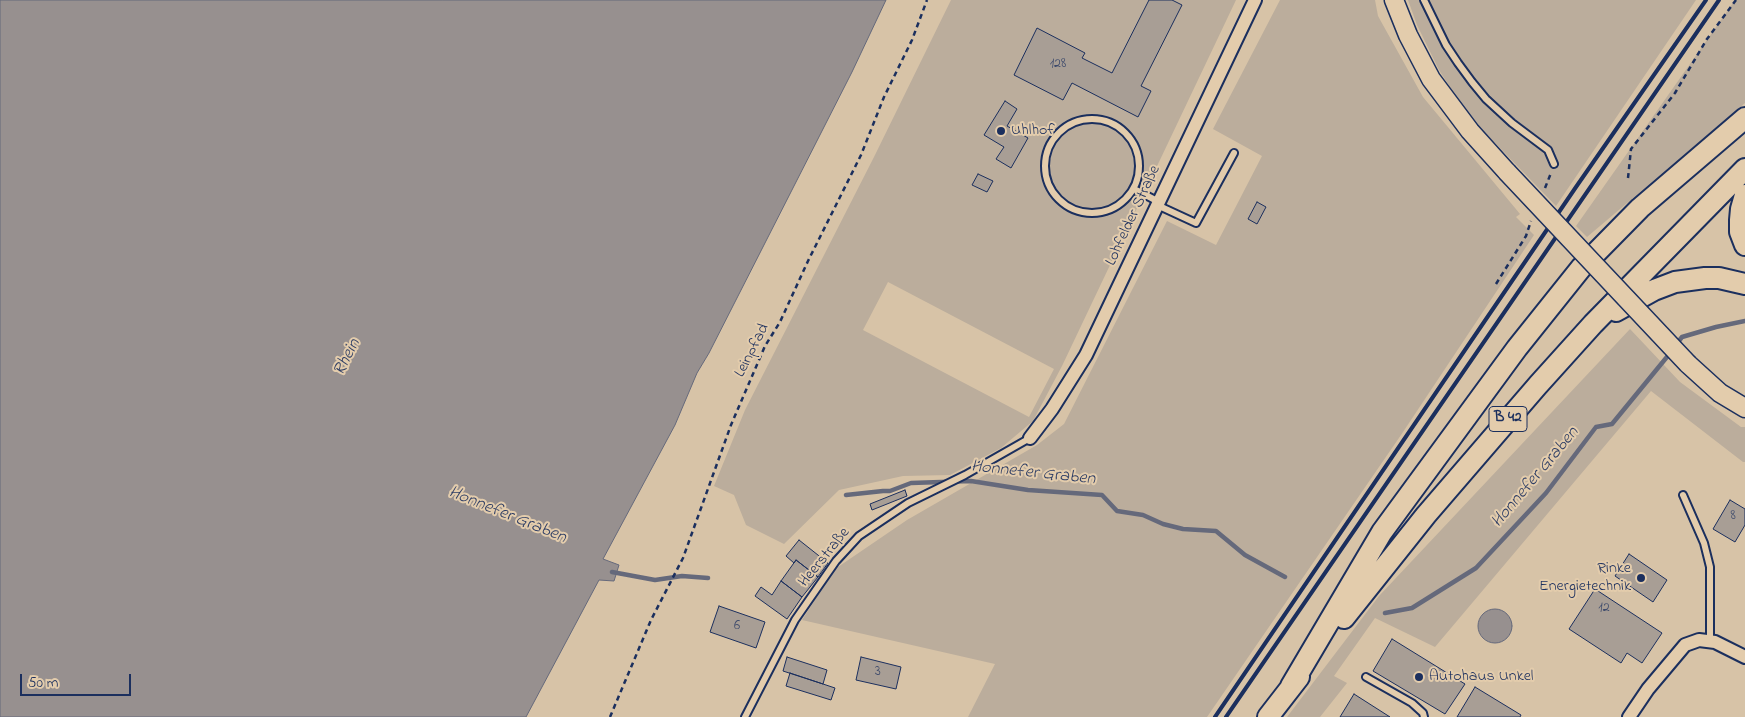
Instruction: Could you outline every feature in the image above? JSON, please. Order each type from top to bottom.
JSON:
[{"type":"main road","points":[[1291,686],[1382,532],[1517,348],[1589,259],[1671,180],[1745,118]]},
{"type":"main road","name":"B 42","points":[[1268,717],[1426,515],[1538,385],[1593,324],[1745,168]]},
{"type":"main road","points":[[1745,195],[1741,209],[1740,232],[1745,245]]},
{"type":"main road","points":[[1593,324],[1654,290],[1675,282],[1712,278],[1734,280],[1745,284]]},
{"type":"street","name":"Lohfelder Straße","points":[[1030,438],[1052,409],[1086,355],[1254,0]]},
{"type":"street","points":[[1394,0],[1419,58],[1438,89],[1470,131],[1688,364],[1720,393],[1745,408]]},
{"type":"street","points":[[1629,717],[1648,689],[1685,645],[1699,640],[1715,642],[1745,657]]},
{"type":"lane","points":[[1424,0],[1446,45],[1472,82],[1486,99],[1512,123],[1548,150],[1554,164]]},
{"type":"lane","points":[[1094,118],[1110,122],[1124,130],[1134,142],[1139,158],[1139,174],[1134,189],[1125,201],[1112,209],[1097,213],[1082,212],[1068,206],[1056,196],[1048,184],[1045,169],[1046,154],[1053,139],[1064,128],[1078,120],[1094,118]]},
{"type":"lane","points":[[1134,189],[1158,204],[1196,223],[1234,153]]},
{"type":"lane","name":"Heerstraße","points":[[745,717],[795,620],[836,561],[858,536],[908,503],[965,475],[1030,438]]},
{"type":"lane","points":[[1683,495],[1704,543],[1710,567],[1710,641]]},
{"type":"lane","points":[[1366,678],[1412,703],[1423,713],[1424,717]]},
{"type":"path","name":"Leinpfad","points":[[610,717],[651,620],[683,558],[727,435],[765,346],[780,322],[861,155],[884,97],[912,40],[927,0]]},
{"type":"path","points":[[1628,178],[1632,149],[1675,92],[1707,39],[1736,0]]},
{"type":"path","points":[[1496,284],[1526,236],[1532,219]]},
{"type":"shaded area","points":[[951,0],[1236,0],[1062,366],[1033,421],[1001,448],[950,475],[903,476],[839,490],[784,544],[746,525],[734,495],[714,486],[745,410],[874,157]],"holes":[[[888,282],[1054,369],[1029,417],[863,330]]]},
{"type":"shaded area","points":[[1280,0],[1375,0],[1378,16],[1423,97],[1520,214],[1516,217],[1534,235],[1401,435],[1207,717],[968,717],[995,664],[802,620],[835,569],[907,520],[1037,445],[1064,424],[1167,221],[1216,245],[1262,156],[1213,129]]},
{"type":"shaded area","points":[[1408,0],[1696,0],[1556,206],[1468,115],[1439,70],[1417,25]]},
{"type":"shaded area","points":[[1735,0],[1745,0],[1745,103],[1587,237],[1576,226]]},
{"type":"shaded area","points":[[1630,329],[1680,382],[1741,427],[1745,427],[1745,462],[1651,391],[1435,647],[1375,618],[1334,676],[1347,683],[1320,717],[1287,717],[1379,596]]},
{"type":"water","name":"Rhein","points":[[0,0],[886,0],[852,72],[709,353],[697,373],[675,425],[603,559],[619,565],[614,581],[599,580],[526,717],[0,717]]},
{"type":"water","points":[[1495,609],[1507,614],[1512,626],[1507,638],[1495,643],[1483,638],[1478,626],[1483,614]]},
{"type":"building","points":[[1149,0],[1172,0],[1182,5],[1141,86],[1151,91],[1138,117],[1072,83],[1063,100],[1014,75],[1037,28],[1085,53],[1082,58],[1112,73]]},
{"type":"building","name":"Uhlhof","points":[[1005,101],[1017,109],[1007,126],[1028,138],[1011,168],[996,159],[1004,147],[984,135]]},
{"type":"building","points":[[978,174],[993,181],[987,192],[972,185]]},
{"type":"building","points":[[1257,202],[1266,207],[1257,224],[1248,219]]},
{"type":"building","points":[[905,490],[907,496],[872,510],[870,504]]},
{"type":"building","points":[[1730,500],[1745,509],[1745,525],[1735,542],[1713,529]]},
{"type":"building","points":[[799,540],[828,563],[818,577],[796,560],[794,563],[786,556]]},
{"type":"building","name":"Rinke Energietechnik","points":[[1629,554],[1667,580],[1653,602],[1615,576]]},
{"type":"building","points":[[796,560],[818,577],[802,597],[781,581]]},
{"type":"building","points":[[781,581],[802,597],[787,619],[755,596],[761,587],[772,595]]},
{"type":"building","points":[[1595,589],[1662,633],[1642,663],[1627,653],[1621,663],[1569,629]]},
{"type":"building","points":[[719,606],[765,622],[756,648],[710,632]]},
{"type":"building","name":"Autohaus Unkel","points":[[1392,639],[1465,684],[1445,714],[1373,671]]},
{"type":"building","points":[[787,657],[827,670],[823,684],[783,671]]},
{"type":"building","points":[[861,657],[901,667],[896,689],[856,680]]},
{"type":"building","points":[[790,673],[835,688],[831,700],[786,686]]},
{"type":"building","points":[[1475,687],[1521,715],[1520,717],[1457,717]]},
{"type":"building","points":[[1354,694],[1390,717],[1340,717]]},
{"type":"waterway","name":"Honnefer Graben","points":[[1675,346],[1682,337],[1745,321]]},
{"type":"waterway","name":"Honnefer Graben","points":[[1385,613],[1412,608],[1476,568],[1546,493],[1596,427],[1612,424],[1671,352]]},
{"type":"waterway","name":"Honnefer Graben","points":[[846,495],[890,491],[911,483],[971,481],[1028,490],[1102,495],[1117,511],[1143,515],[1163,524],[1183,529],[1216,531],[1245,555],[1285,577]]},
{"type":"waterway","name":"Honnefer Graben","points":[[612,572],[655,580],[682,576],[708,578]]},
{"type":"railway","points":[[1215,717],[1576,187],[1706,0]]},
{"type":"railway","points":[[1226,717],[1719,0]]},
{"type":"place","name":"Uhlhof","points":[[1001,131]]},
{"type":"place","name":"Rinke Energietechnik","points":[[1641,578]]},
{"type":"place","name":"Autohaus Unkel","points":[[1419,677]]}]
